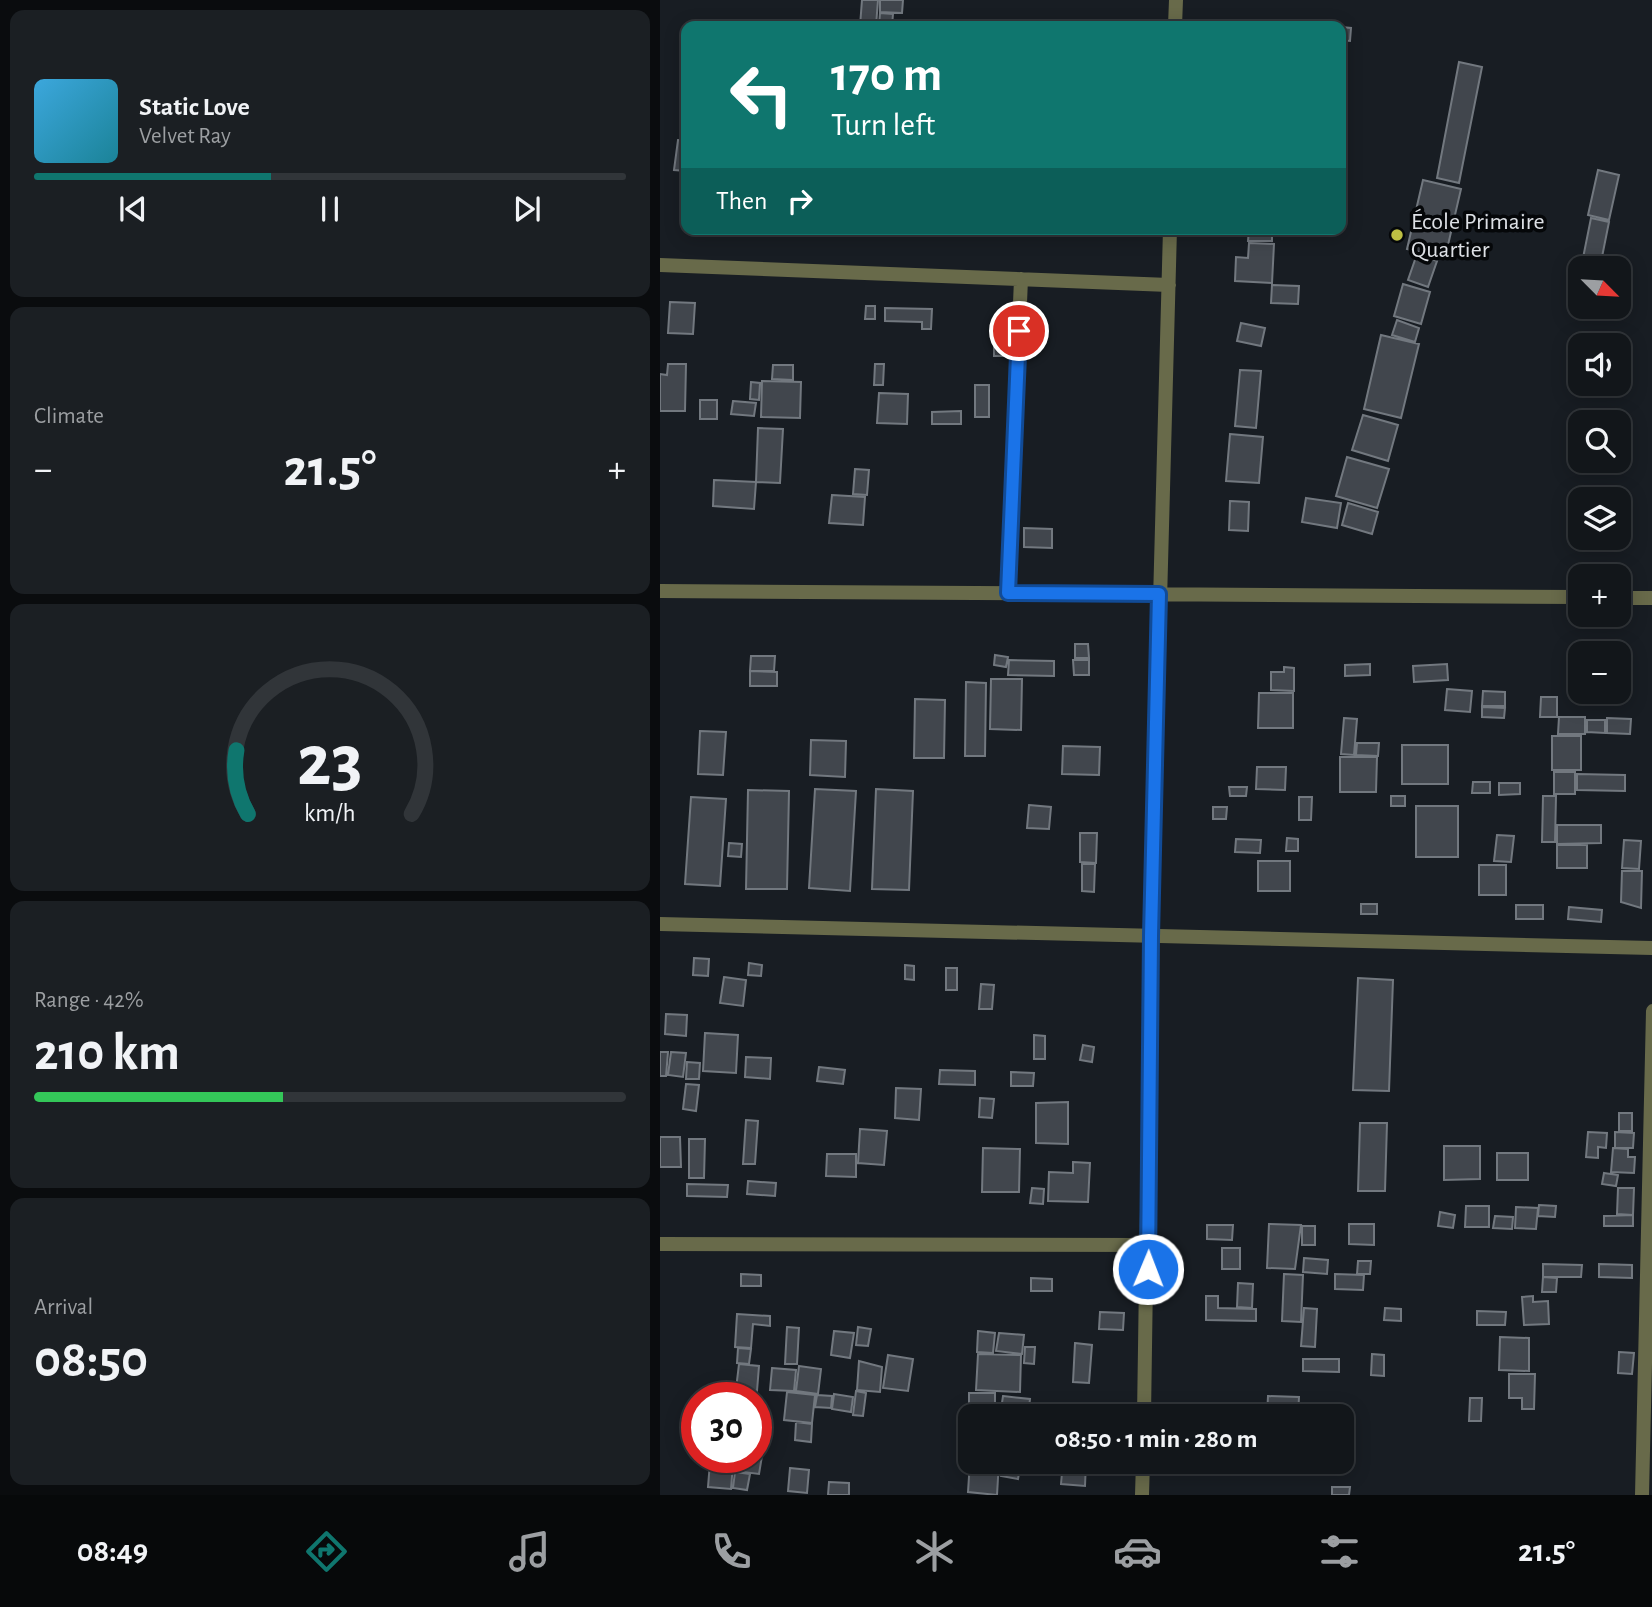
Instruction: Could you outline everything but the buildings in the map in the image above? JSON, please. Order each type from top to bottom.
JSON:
[{"type":"street","points":[[1175,21],[1176,0]]},
{"type":"street","points":[[1144,1404],[1151,936],[1170,235]]},
{"type":"street","points":[[660,265],[1169,285]]},
{"type":"street","points":[[1008,593],[1021,279]]},
{"type":"street","points":[[660,591],[1568,597]]},
{"type":"street","points":[[1631,598],[1652,598]]},
{"type":"street","points":[[660,924],[1652,948]]},
{"type":"street","points":[[1642,1495],[1652,1011]]},
{"type":"street","points":[[660,1244],[1148,1245]]},
{"type":"street","points":[[1142,1495],[1143,1474]]},
{"type":"place","name":"École Primaire Quartier","points":[[1397,235]]},
{"type":"route","points":[[1019,331],[1008,593],[1159,594],[1151,936],[1148,1269]]}]
